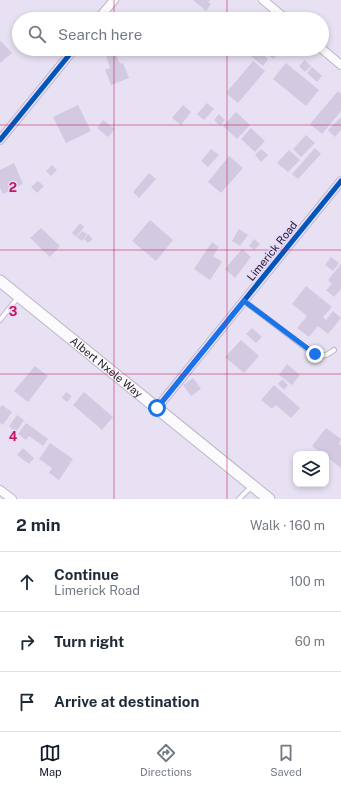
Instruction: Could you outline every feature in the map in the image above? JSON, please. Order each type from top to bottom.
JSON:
[{"type":"main road","name":"Albert Nxele Way","points":[[0,280],[269,499]]},
{"type":"street","points":[[104,12],[114,0]]},
{"type":"street","points":[[263,0],[278,12]]},
{"type":"street","points":[[329,55],[341,65]]},
{"type":"street","points":[[0,140],[68,56]]},
{"type":"street","name":"Limerick Road","points":[[157,408],[341,181]]},
{"type":"street","points":[[0,490],[12,499]]},
{"type":"lane","points":[[0,320],[19,296]]},
{"type":"lane","points":[[244,301],[315,354],[327,355],[334,350]]},
{"type":"lane","points":[[238,499],[252,486]]},
{"type":"building","points":[[193,0],[210,0],[208,2],[211,4],[206,11]]},
{"type":"building","points":[[1,41],[12,53],[0,63],[0,42]]},
{"type":"building","points":[[106,56],[117,56],[120,64],[123,63],[129,78],[111,85],[105,70],[110,68]]},
{"type":"building","points":[[251,56],[265,56],[268,59],[263,66]]},
{"type":"building","points":[[305,60],[311,66],[305,72],[299,66]]},
{"type":"building","points":[[253,61],[265,71],[238,103],[226,93]]},
{"type":"building","points":[[286,63],[319,90],[306,106],[273,79]]},
{"type":"building","points":[[312,67],[322,76],[317,82],[307,73]]},
{"type":"building","points":[[338,91],[341,94],[341,111],[322,134],[310,124]]},
{"type":"building","points":[[207,103],[214,109],[204,120],[197,114]]},
{"type":"building","points":[[78,105],[91,131],[66,143],[53,117]]},
{"type":"building","points":[[183,105],[191,112],[181,125],[172,118]]},
{"type":"building","points":[[236,112],[250,125],[237,139],[223,126]]},
{"type":"building","points":[[219,114],[225,120],[220,126],[214,120]]},
{"type":"building","points":[[341,117],[341,130],[335,137],[328,130]]},
{"type":"building","points":[[103,120],[115,129],[108,137],[97,128]]},
{"type":"building","points":[[251,128],[265,141],[255,152],[241,139]]},
{"type":"building","points":[[306,135],[315,143],[301,157],[293,149]]},
{"type":"building","points":[[315,148],[321,154],[298,179],[292,174]]},
{"type":"building","points":[[211,149],[219,155],[208,167],[201,161]]},
{"type":"building","points":[[261,149],[268,155],[261,162],[255,155]]},
{"type":"building","points":[[289,150],[300,160],[288,172],[277,163]]},
{"type":"building","points":[[229,156],[243,168],[221,193],[208,182]]},
{"type":"building","points":[[14,163],[23,184],[3,194],[0,188],[0,170]]},
{"type":"building","points":[[52,165],[57,170],[51,176],[46,171]]},
{"type":"building","points":[[149,173],[156,179],[139,198],[133,192]]},
{"type":"building","points":[[38,181],[44,186],[37,193],[31,187]]},
{"type":"building","points":[[150,220],[173,240],[156,261],[132,241]]},
{"type":"building","points":[[80,223],[84,227],[76,237],[72,233]]},
{"type":"building","points":[[41,228],[60,246],[50,257],[30,238]]},
{"type":"building","points":[[239,229],[248,235],[240,246],[232,241]]},
{"type":"building","points":[[82,231],[87,234],[82,241],[77,237]]},
{"type":"building","points":[[88,234],[93,239],[88,243],[84,239]]},
{"type":"building","points":[[254,239],[260,244],[254,250],[249,246]]},
{"type":"building","points":[[212,242],[219,247],[213,256],[222,262],[210,280],[194,269]]},
{"type":"building","points":[[242,249],[251,257],[235,278],[225,269]]},
{"type":"building","points":[[331,257],[339,263],[333,271],[325,265]]},
{"type":"building","points":[[341,264],[341,289],[334,297],[326,290],[332,284],[328,280]]},
{"type":"building","points":[[306,286],[332,307],[323,317],[326,320],[333,311],[341,318],[328,334],[318,326],[309,337],[297,328],[307,316],[292,304]]},
{"type":"building","points":[[252,328],[262,337],[256,343],[246,334]]},
{"type":"building","points":[[241,340],[259,356],[244,373],[225,357]]},
{"type":"building","points":[[287,364],[300,375],[292,385],[279,375]]},
{"type":"building","points":[[35,366],[48,376],[28,402],[14,391]]},
{"type":"building","points":[[193,378],[201,389],[191,396],[183,385]]},
{"type":"building","points":[[282,379],[288,385],[284,390],[278,384]]},
{"type":"building","points":[[274,385],[300,408],[291,418],[276,405],[272,409],[261,400]]},
{"type":"building","points":[[66,392],[72,396],[67,402],[62,398]]},
{"type":"building","points":[[84,392],[113,417],[102,430],[73,405]]},
{"type":"building","points":[[2,405],[12,412],[3,425],[0,423],[0,408]]},
{"type":"building","points":[[17,415],[24,420],[16,432],[9,426]]},
{"type":"building","points":[[26,423],[48,439],[43,446],[29,436],[26,440],[18,434]]},
{"type":"building","points":[[326,428],[341,439],[339,444],[341,445],[341,468],[329,458],[329,451],[319,451],[312,446]]},
{"type":"building","points":[[50,443],[73,459],[59,480],[49,473],[52,468],[39,459]]},
{"type":"building","points":[[23,448],[34,458],[29,464],[17,455]]},
{"type":"cycle path","points":[[0,140],[68,56]]},
{"type":"cycle path","points":[[157,408],[341,181]]},
{"type":"route","points":[[157,408],[244,301],[315,354]]}]
